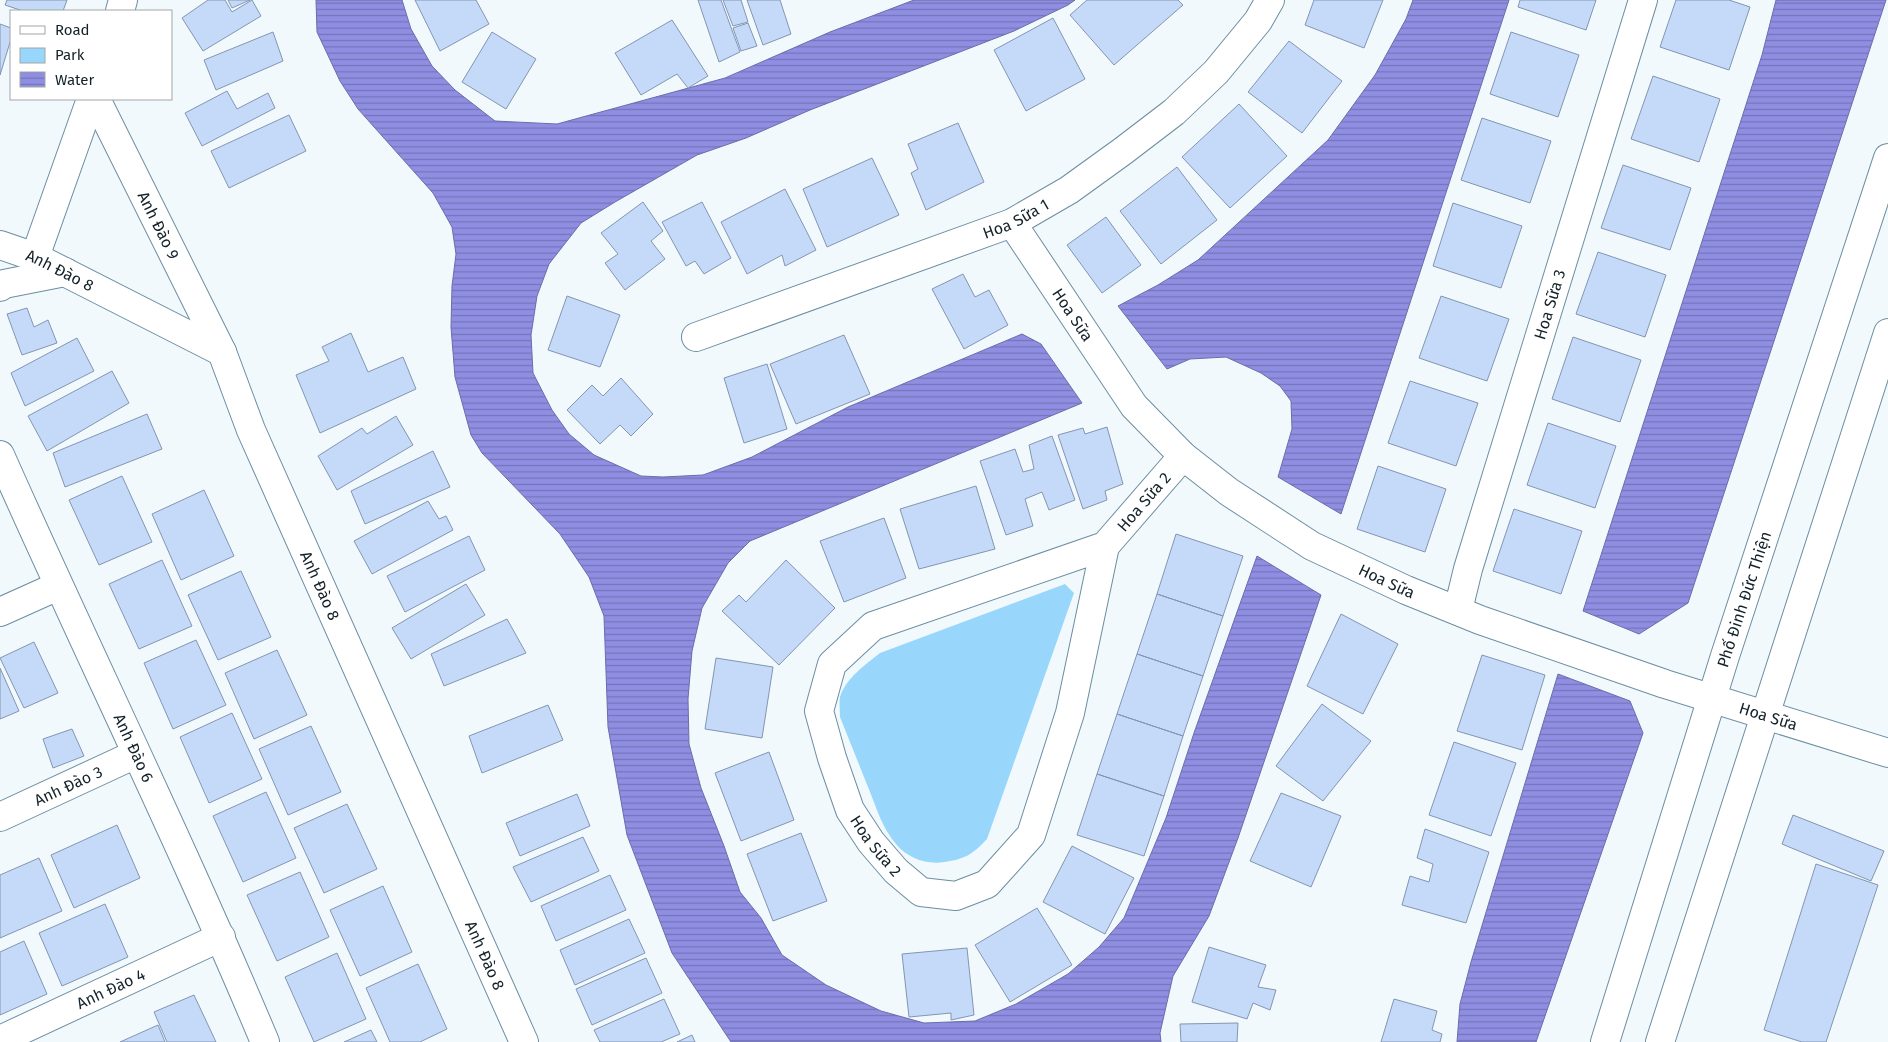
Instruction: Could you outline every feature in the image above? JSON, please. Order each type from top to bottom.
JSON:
[{"type":"street","name":"Hoa Sữa 1","points":[[696,337],[1012,223],[1069,190],[1174,112],[1216,72],[1258,21],[1270,0]]},
{"type":"street","name":"Hoa Sữa 3","points":[[1458,610],[1477,541],[1643,0]]},
{"type":"street","points":[[35,257],[91,100]]},
{"type":"street","name":"Anh Đào 9","points":[[96,100],[222,352]]},
{"type":"street","name":"Phố Đinh Đức Thiện","points":[[1605,1042],[1712,699],[1888,158]]},
{"type":"street","name":"Hoa Sữa","points":[[1012,223],[1134,406],[1183,456],[1229,492],[1312,546],[1406,590],[1490,623],[1712,699],[1888,753]]},
{"type":"street","name":"Anh Đào 8","points":[[0,245],[35,257],[222,352],[250,430],[524,1042]]},
{"type":"street","points":[[0,287],[18,280],[65,272]]},
{"type":"street","points":[[1660,1042],[1888,332]]},
{"type":"street","name":"Anh Đào 6","points":[[0,455],[58,586],[221,937],[265,1042]]},
{"type":"street","name":"Hoa Sữa 2","points":[[1105,546],[874,626],[832,664],[819,711],[832,758],[850,810],[871,842],[896,871],[921,892],[956,896],[987,884],[1031,835],[1070,713],[1105,546],[1183,456]]},
{"type":"street","points":[[0,612],[58,586]]},
{"type":"street","name":"Anh Đào 3","points":[[0,817],[136,754]]},
{"type":"street","name":"Anh Đào 4","points":[[0,1040],[221,937]]},
{"type":"green space","points":[[1065,584],[1074,593],[987,839],[972,853],[957,859],[938,863],[912,857],[891,838],[878,812],[840,717],[840,697],[843,690],[857,672],[880,653]]},
{"type":"water","points":[[316,0],[402,0],[411,29],[432,66],[455,90],[495,121],[557,124],[725,78],[830,32],[914,0],[1075,0],[1014,31],[810,110],[746,138],[697,155],[581,223],[549,264],[537,296],[531,335],[533,373],[552,410],[569,434],[594,455],[641,476],[703,475],[752,457],[848,407],[1022,334],[1041,344],[1082,403],[750,541],[728,563],[702,608],[692,651],[688,699],[689,744],[701,788],[740,892],[761,918],[782,955],[826,985],[881,1011],[924,1023],[975,1021],[1016,1004],[1068,974],[1099,947],[1124,918],[1166,818],[1257,556],[1321,595],[1238,838],[1209,916],[1173,976],[1160,1033],[1161,1042],[731,1042],[672,953],[627,835],[608,727],[604,616],[589,577],[560,534],[482,453],[471,435],[455,377],[451,327],[452,286],[456,254],[452,227],[433,193],[358,109],[340,81],[317,32]]},
{"type":"water","points":[[1413,0],[1509,0],[1341,514],[1278,477],[1292,429],[1291,401],[1280,386],[1261,373],[1226,357],[1190,359],[1167,369],[1118,306],[1158,285],[1198,260],[1328,140],[1375,75],[1406,19]]},
{"type":"water","points":[[1776,0],[1886,0],[1688,603],[1639,634],[1583,611],[1762,55]]},
{"type":"water","points":[[1558,674],[1630,701],[1643,733],[1536,1042],[1457,1042],[1460,1004],[1471,962]]},
{"type":"building","points":[[7,0],[67,0],[63,10],[20,10],[5,5]]},
{"type":"building","points":[[208,0],[225,0],[232,12],[252,0],[261,16],[203,51],[182,18]]},
{"type":"building","points":[[228,0],[250,0],[232,8]]},
{"type":"building","points":[[415,0],[476,0],[489,24],[440,51]]},
{"type":"building","points":[[698,0],[721,0],[740,52],[719,62]]},
{"type":"building","points":[[723,0],[741,0],[748,22],[733,26]]},
{"type":"building","points":[[747,0],[780,0],[791,34],[763,45]]},
{"type":"building","points":[[1087,0],[1178,0],[1183,5],[1114,65],[1070,15]]},
{"type":"building","points":[[1314,0],[1383,0],[1364,48],[1305,25]]},
{"type":"building","points":[[1520,0],[1596,0],[1586,30],[1518,7]]},
{"type":"building","points":[[1676,0],[1729,0],[1750,7],[1729,70],[1660,47]]},
{"type":"building","points":[[1053,18],[1085,79],[1026,111],[994,50]]},
{"type":"building","points":[[672,20],[708,76],[688,88],[677,74],[641,95],[615,53]]},
{"type":"building","points":[[748,23],[757,46],[741,51],[733,28]]},
{"type":"building","points":[[0,24],[10,28],[10,42],[0,75]]},
{"type":"building","points":[[273,32],[283,61],[216,90],[204,60]]},
{"type":"building","points":[[492,32],[536,59],[506,109],[462,82]]},
{"type":"building","points":[[1511,32],[1579,55],[1558,117],[1490,94]]},
{"type":"building","points":[[1289,41],[1342,81],[1302,133],[1248,92]]},
{"type":"building","points":[[1653,76],[1720,99],[1699,162],[1631,139]]},
{"type":"building","points":[[227,91],[237,109],[268,93],[275,108],[202,146],[185,113]]},
{"type":"building","points":[[1239,104],[1287,156],[1230,208],[1182,157]]},
{"type":"building","points":[[289,115],[306,151],[229,188],[211,151]]},
{"type":"building","points":[[1482,118],[1551,141],[1530,203],[1461,180]]},
{"type":"building","points":[[958,123],[984,182],[926,210],[911,173],[918,169],[908,144]]},
{"type":"building","points":[[872,158],[899,215],[827,247],[803,189]]},
{"type":"building","points":[[1623,165],[1691,188],[1670,250],[1601,228]]},
{"type":"building","points":[[1177,167],[1217,220],[1161,264],[1120,211]]},
{"type":"building","points":[[785,189],[816,250],[785,266],[782,255],[747,274],[721,222]]},
{"type":"building","points":[[643,202],[663,231],[651,241],[665,259],[625,290],[605,263],[618,254],[601,233]]},
{"type":"building","points":[[702,202],[731,258],[704,274],[695,261],[686,266],[662,222]]},
{"type":"building","points":[[1453,203],[1522,226],[1501,288],[1433,266]]},
{"type":"building","points":[[1106,217],[1141,265],[1102,293],[1067,245]]},
{"type":"building","points":[[1598,252],[1666,275],[1645,337],[1576,314]]},
{"type":"building","points":[[963,274],[975,297],[989,290],[1008,325],[964,349],[932,289]]},
{"type":"building","points":[[567,296],[620,315],[600,367],[548,350]]},
{"type":"building","points":[[1441,296],[1509,319],[1487,381],[1419,358]]},
{"type":"building","points":[[27,308],[34,327],[48,320],[57,343],[22,355],[7,314]]},
{"type":"building","points":[[351,333],[368,372],[403,357],[416,389],[320,433],[296,375],[329,361],[322,347]]},
{"type":"building","points":[[844,335],[870,394],[796,424],[770,364]]},
{"type":"building","points":[[1573,337],[1641,360],[1620,422],[1552,399]]},
{"type":"building","points":[[77,338],[94,371],[25,406],[11,373]]},
{"type":"building","points":[[767,364],[787,429],[744,443],[724,378]]},
{"type":"building","points":[[112,371],[129,403],[47,451],[28,416]]},
{"type":"building","points":[[621,378],[653,414],[631,436],[620,425],[600,444],[567,410],[592,385],[603,396]]},
{"type":"building","points":[[1410,381],[1478,403],[1456,466],[1388,443]]},
{"type":"building","points":[[147,414],[162,449],[65,487],[53,453]]},
{"type":"building","points":[[396,416],[413,445],[337,490],[318,456],[362,428],[367,434]]},
{"type":"building","points":[[1548,423],[1616,446],[1595,508],[1527,485]]},
{"type":"building","points":[[1107,427],[1123,484],[1105,491],[1107,500],[1083,509],[1058,435],[1083,428],[1085,434]]},
{"type":"building","points":[[1052,436],[1075,500],[1049,510],[1042,492],[1025,499],[1033,526],[1006,535],[980,461],[1015,449],[1023,472],[1034,469],[1029,445]]},
{"type":"building","points":[[433,451],[450,487],[365,524],[351,491]]},
{"type":"building","points":[[1378,466],[1446,489],[1425,552],[1357,529]]},
{"type":"building","points":[[122,476],[152,542],[99,565],[69,500]]},
{"type":"building","points":[[976,486],[995,549],[919,569],[900,509]]},
{"type":"building","points":[[204,490],[234,556],[181,580],[152,514]]},
{"type":"building","points":[[428,501],[439,519],[446,516],[453,530],[372,574],[354,541]]},
{"type":"building","points":[[1514,509],[1582,531],[1561,594],[1493,571]]},
{"type":"building","points":[[884,518],[906,578],[844,602],[820,541]]},
{"type":"building","points":[[1176,534],[1243,556],[1223,616],[1157,594]]},
{"type":"building","points":[[469,536],[485,570],[405,612],[387,576]]},
{"type":"building","points":[[162,560],[192,626],[139,649],[109,584]]},
{"type":"building","points":[[786,560],[835,608],[779,665],[722,611],[739,595],[746,602]]},
{"type":"building","points":[[241,571],[271,637],[218,660],[188,595]]},
{"type":"building","points":[[466,584],[485,615],[411,659],[392,628]]},
{"type":"building","points":[[1157,594],[1223,616],[1203,676],[1137,654]]},
{"type":"building","points":[[1341,614],[1398,644],[1363,714],[1307,686]]},
{"type":"building","points":[[507,619],[526,653],[444,686],[431,654]]},
{"type":"building","points":[[196,640],[226,705],[173,729],[144,663]]},
{"type":"building","points":[[34,642],[58,693],[24,708],[0,658]]},
{"type":"building","points":[[277,650],[307,715],[254,739],[225,673]]},
{"type":"building","points":[[1137,654],[1203,676],[1183,736],[1117,714]]},
{"type":"building","points":[[1482,655],[1545,675],[1522,750],[1457,731]]},
{"type":"building","points":[[716,658],[773,667],[762,738],[705,729]]},
{"type":"building","points":[[0,668],[19,711],[0,719]]},
{"type":"building","points":[[1322,704],[1371,741],[1323,801],[1276,766]]},
{"type":"building","points":[[548,705],[563,740],[482,773],[469,736]]},
{"type":"building","points":[[232,713],[262,779],[209,803],[180,737]]},
{"type":"building","points":[[1117,714],[1183,736],[1164,796],[1097,774]]},
{"type":"building","points":[[311,726],[341,792],[288,815],[259,749]]},
{"type":"building","points":[[72,729],[84,756],[53,768],[43,739]]},
{"type":"building","points":[[1454,742],[1516,763],[1491,836],[1429,815]]},
{"type":"building","points":[[769,752],[794,820],[741,841],[715,773]]},
{"type":"building","points":[[1097,774],[1164,796],[1144,856],[1077,835]]},
{"type":"building","points":[[266,792],[296,858],[243,882],[213,816]]},
{"type":"building","points":[[1281,793],[1341,816],[1311,887],[1250,861]]},
{"type":"building","points":[[577,794],[590,826],[520,856],[506,823]]},
{"type":"building","points":[[347,804],[377,869],[324,893],[294,828]]},
{"type":"building","points":[[1793,815],[1884,851],[1871,881],[1782,844]]},
{"type":"building","points":[[117,825],[140,878],[74,908],[51,855]]},
{"type":"building","points":[[1425,829],[1489,852],[1466,923],[1402,905],[1410,876],[1429,882],[1433,864],[1417,858]]},
{"type":"building","points":[[801,833],[827,901],[773,921],[747,854]]},
{"type":"building","points":[[583,837],[599,871],[531,902],[513,867]]},
{"type":"building","points":[[1072,846],[1134,878],[1105,934],[1043,902]]},
{"type":"building","points":[[39,858],[62,911],[0,938],[0,875]]},
{"type":"building","points":[[1816,864],[1878,885],[1826,1042],[1802,1042],[1764,1030]]},
{"type":"building","points":[[300,872],[329,937],[277,961],[247,895]]},
{"type":"building","points":[[610,875],[626,910],[556,941],[541,906]]},
{"type":"building","points":[[383,886],[412,952],[360,976],[330,910]]},
{"type":"building","points":[[105,904],[128,957],[62,986],[39,933]]},
{"type":"building","points":[[1037,908],[1072,965],[1010,1002],[975,945]]},
{"type":"building","points":[[629,919],[645,953],[575,985],[560,950]]},
{"type":"building","points":[[24,941],[47,994],[0,1015],[0,952]]},
{"type":"building","points":[[1209,947],[1266,965],[1258,987],[1276,990],[1270,1010],[1253,1003],[1247,1019],[1192,1002]]},
{"type":"building","points":[[967,948],[974,1015],[951,1020],[951,1013],[909,1017],[902,954]]},
{"type":"building","points":[[337,953],[366,1019],[314,1042],[285,977]]},
{"type":"building","points":[[646,958],[662,993],[592,1025],[576,989]]},
{"type":"building","points":[[418,964],[447,1029],[420,1042],[390,1042],[366,988]]},
{"type":"building","points":[[194,995],[216,1042],[167,1042],[154,1012]]},
{"type":"building","points":[[664,999],[680,1034],[661,1042],[600,1042],[594,1030]]},
{"type":"building","points":[[1394,999],[1437,1011],[1432,1030],[1442,1034],[1440,1042],[1381,1042]]},
{"type":"building","points":[[1238,1023],[1237,1042],[1181,1042],[1180,1024]]},
{"type":"building","points":[[158,1025],[165,1042],[120,1042]]},
{"type":"building","points":[[371,1030],[377,1042],[344,1042]]},
{"type":"building","points":[[692,1035],[695,1042],[677,1042]]}]
